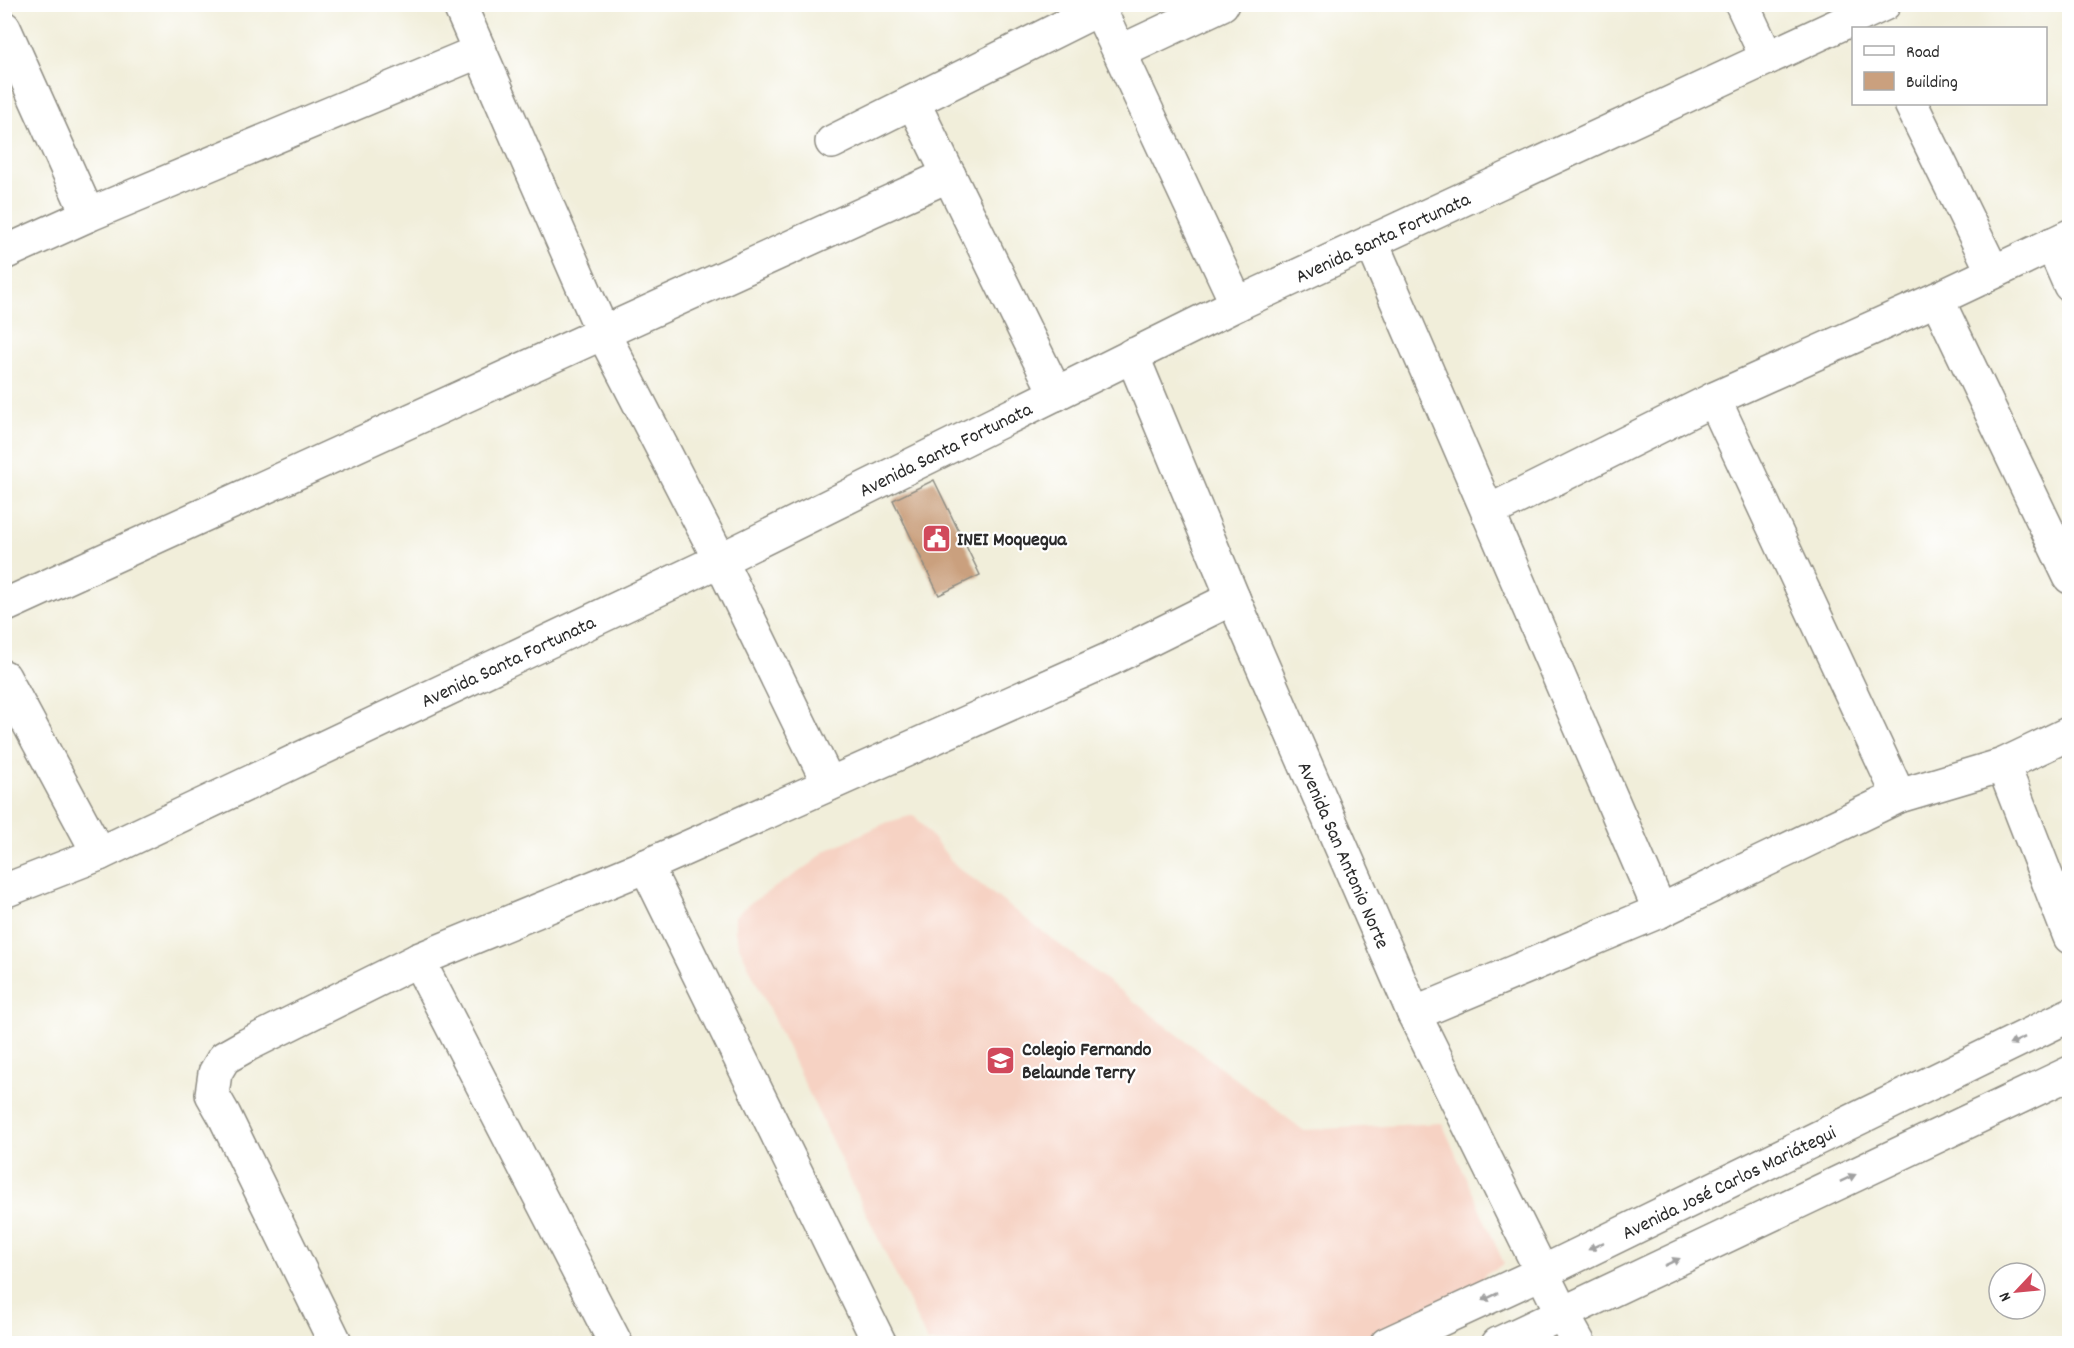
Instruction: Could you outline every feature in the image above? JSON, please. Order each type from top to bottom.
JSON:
[{"type":"street","points":[[459,4],[603,333],[720,560],[829,784]]},
{"type":"street","points":[[1120,52],[1222,4]]},
{"type":"street","points":[[1742,4],[1767,58]]},
{"type":"street","points":[[832,142],[1098,7],[1237,304]]},
{"type":"street","name":"Avenida Santa Fortunata","points":[[4,891],[99,854],[720,560],[1131,355],[1371,241],[1767,58],[1876,15]]},
{"type":"street","points":[[4,28],[88,215]]},
{"type":"street","points":[[4,253],[88,215],[480,51]]},
{"type":"street","points":[[913,102],[1056,394]]},
{"type":"street","points":[[1911,105],[1993,272]]},
{"type":"street","points":[[4,606],[949,175]]},
{"type":"street","points":[[1488,512],[1714,399],[1937,299],[2061,240],[2070,285]]},
{"type":"street","points":[[1371,241],[1660,911]]},
{"type":"street","points":[[1937,299],[2070,577]]},
{"type":"street","name":"Avenida San Antonio Norte","points":[[1131,355],[1233,598],[1414,1014],[1579,1344]]},
{"type":"street","points":[[1714,399],[1899,796]]},
{"type":"street","points":[[336,1344],[212,1094],[215,1072],[224,1058],[418,960],[646,866],[1110,659],[1233,598]]},
{"type":"street","points":[[4,677],[99,854]]},
{"type":"street","points":[[1414,1014],[1660,911],[1899,796],[2003,765],[2070,733]]},
{"type":"street","points":[[2003,765],[2070,937]]},
{"type":"street","points":[[646,866],[880,1344]]},
{"type":"street","points":[[418,960],[616,1344]]},
{"type":"street","name":"Avenida José Carlos Mariátegui","points":[[1387,1344],[1543,1272],[2070,1016]]},
{"type":"street","points":[[1498,1344],[2070,1073]]},
{"type":"shaded area","name":"Colegio Fernando Belaunde Terry","points":[[914,815],[955,865],[1303,1130],[1442,1123],[1504,1264],[1485,1274],[1478,1299],[1381,1343],[928,1343],[739,946],[735,931],[735,916],[749,904],[811,864],[825,851],[888,822]]},
{"type":"building","name":"INEI Moquegua","points":[[934,480],[980,575],[939,595],[893,500]]},
{"type":"place","name":"INEI Moquegua","points":[[936,538]]},
{"type":"place","name":"Colegio Fernando Belaunde Terry","points":[[1001,1060]]}]
